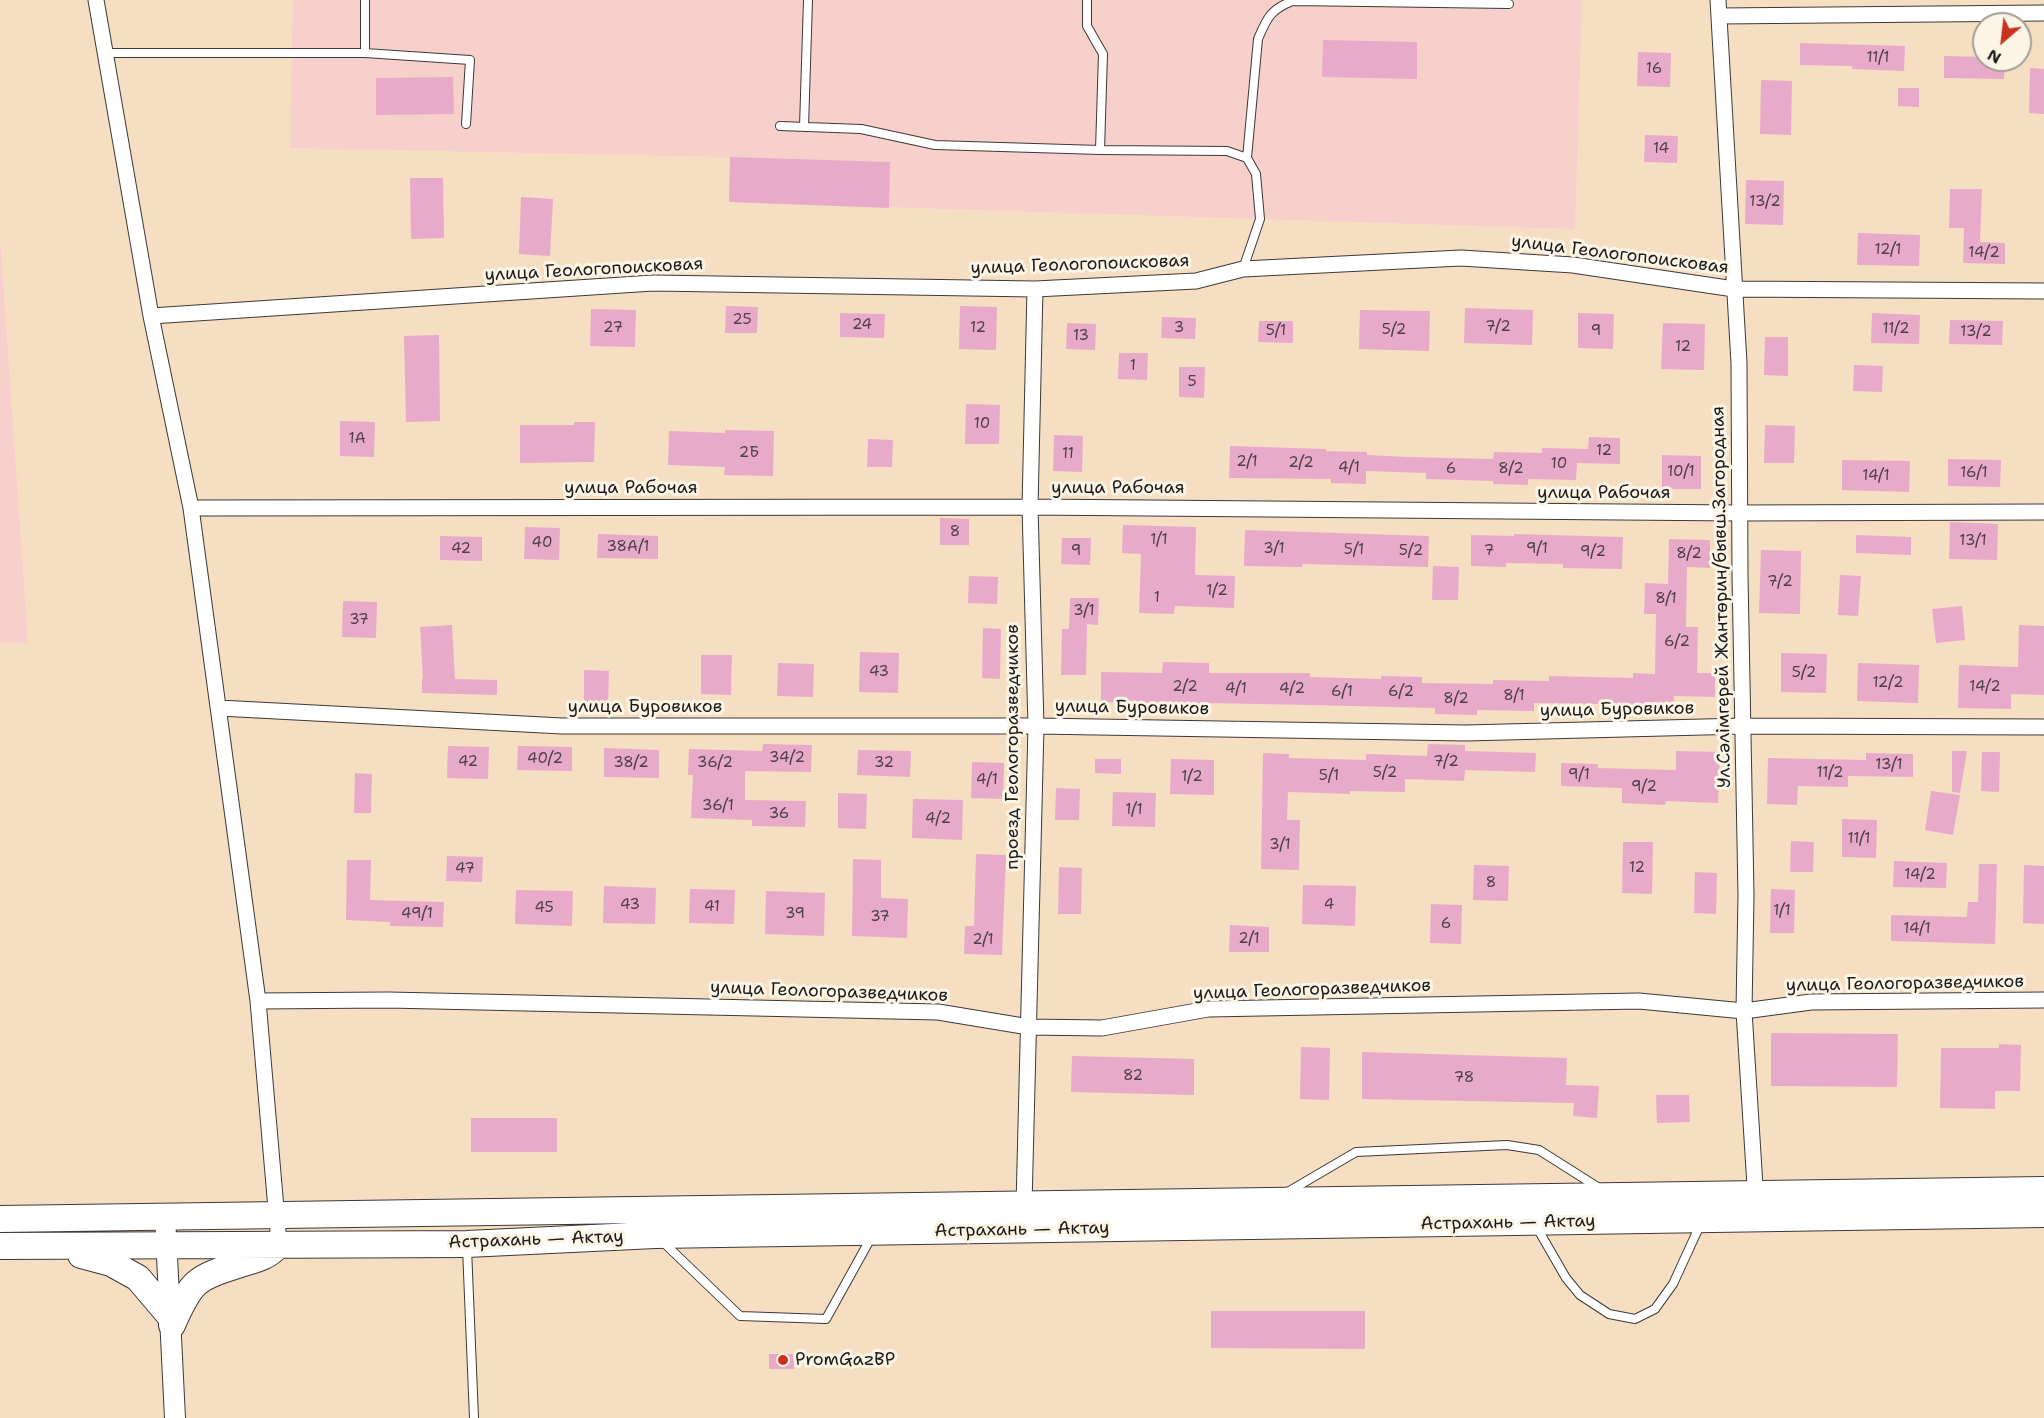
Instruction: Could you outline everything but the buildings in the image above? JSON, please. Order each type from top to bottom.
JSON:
[{"type":"highway","name":"Астрахань — Актау","points":[[0,1219],[1755,1193],[2043,1202]]},
{"type":"highway","name":"Астрахань — Актау","points":[[0,1246],[466,1244],[655,1235],[1758,1219],[2043,1202]]},
{"type":"highway","points":[[52,1246],[111,1263],[126,1270],[138,1278],[171,1321],[191,1287],[203,1276],[264,1257],[279,1244]]},
{"type":"street","points":[[96,0],[151,316],[191,508],[258,1001],[279,1244]]},
{"type":"street","name":"Ул.Сәлімгерей Жантөрин/бывш.Загородная","points":[[1718,0],[1739,363],[1739,513],[1746,895],[1743,1011],[1758,1219]]},
{"type":"street","points":[[1720,16],[2044,13]]},
{"type":"street","name":"улица Геологопоисковая","points":[[151,316],[653,283],[1035,289],[1196,281],[1243,269],[1461,258],[1573,266],[1734,289],[2044,291]]},
{"type":"street","name":"проезд Геологоразведчиков","points":[[1023,1204],[1036,726],[1030,507],[1035,289]]},
{"type":"street","name":"улица Рабочая","points":[[191,508],[1030,507],[1739,513],[2044,512]]},
{"type":"street","name":"улица Буровиков","points":[[219,708],[562,726],[1036,726],[1466,733],[1743,726],[2044,727]]},
{"type":"street","name":"улица Геологоразведчиков","points":[[258,1001],[388,1000],[938,1012],[1029,1027],[1102,1028],[1220,1009],[1639,1001],[1743,1011],[1811,1002],[2044,1000]]},
{"type":"street","points":[[165,1216],[175,1418]]},
{"type":"lane","points":[[365,0],[365,52]]},
{"type":"lane","points":[[804,127],[808,0]]},
{"type":"lane","points":[[1087,0],[1087,26],[1102,54],[1100,150]]},
{"type":"lane","points":[[1243,269],[1260,219],[1256,174],[1247,158],[1258,39],[1265,22],[1277,7],[1292,1],[1509,4]]},
{"type":"lane","points":[[105,53],[365,52],[470,60],[466,124]]},
{"type":"lane","points":[[780,126],[861,129],[935,145],[1227,152],[1247,158]]},
{"type":"lane","points":[[1272,1201],[1356,1152],[1507,1145],[1539,1150],[1611,1196]]},
{"type":"lane","points":[[1534,1222],[1566,1278],[1580,1295],[1609,1314],[1635,1319],[1655,1309],[1674,1284],[1702,1220]]},
{"type":"lane","points":[[655,1235],[740,1316],[826,1319],[874,1232]]},
{"type":"lane","points":[[466,1244],[474,1418]]},
{"type":"shaded area","points":[[293,0],[1582,0],[1575,229],[729,202],[730,157],[290,148]]},
{"type":"shaded area","points":[[0,238],[28,643],[0,643]]},
{"type":"place","name":"PromGazBP","points":[[783,1360]]}]
